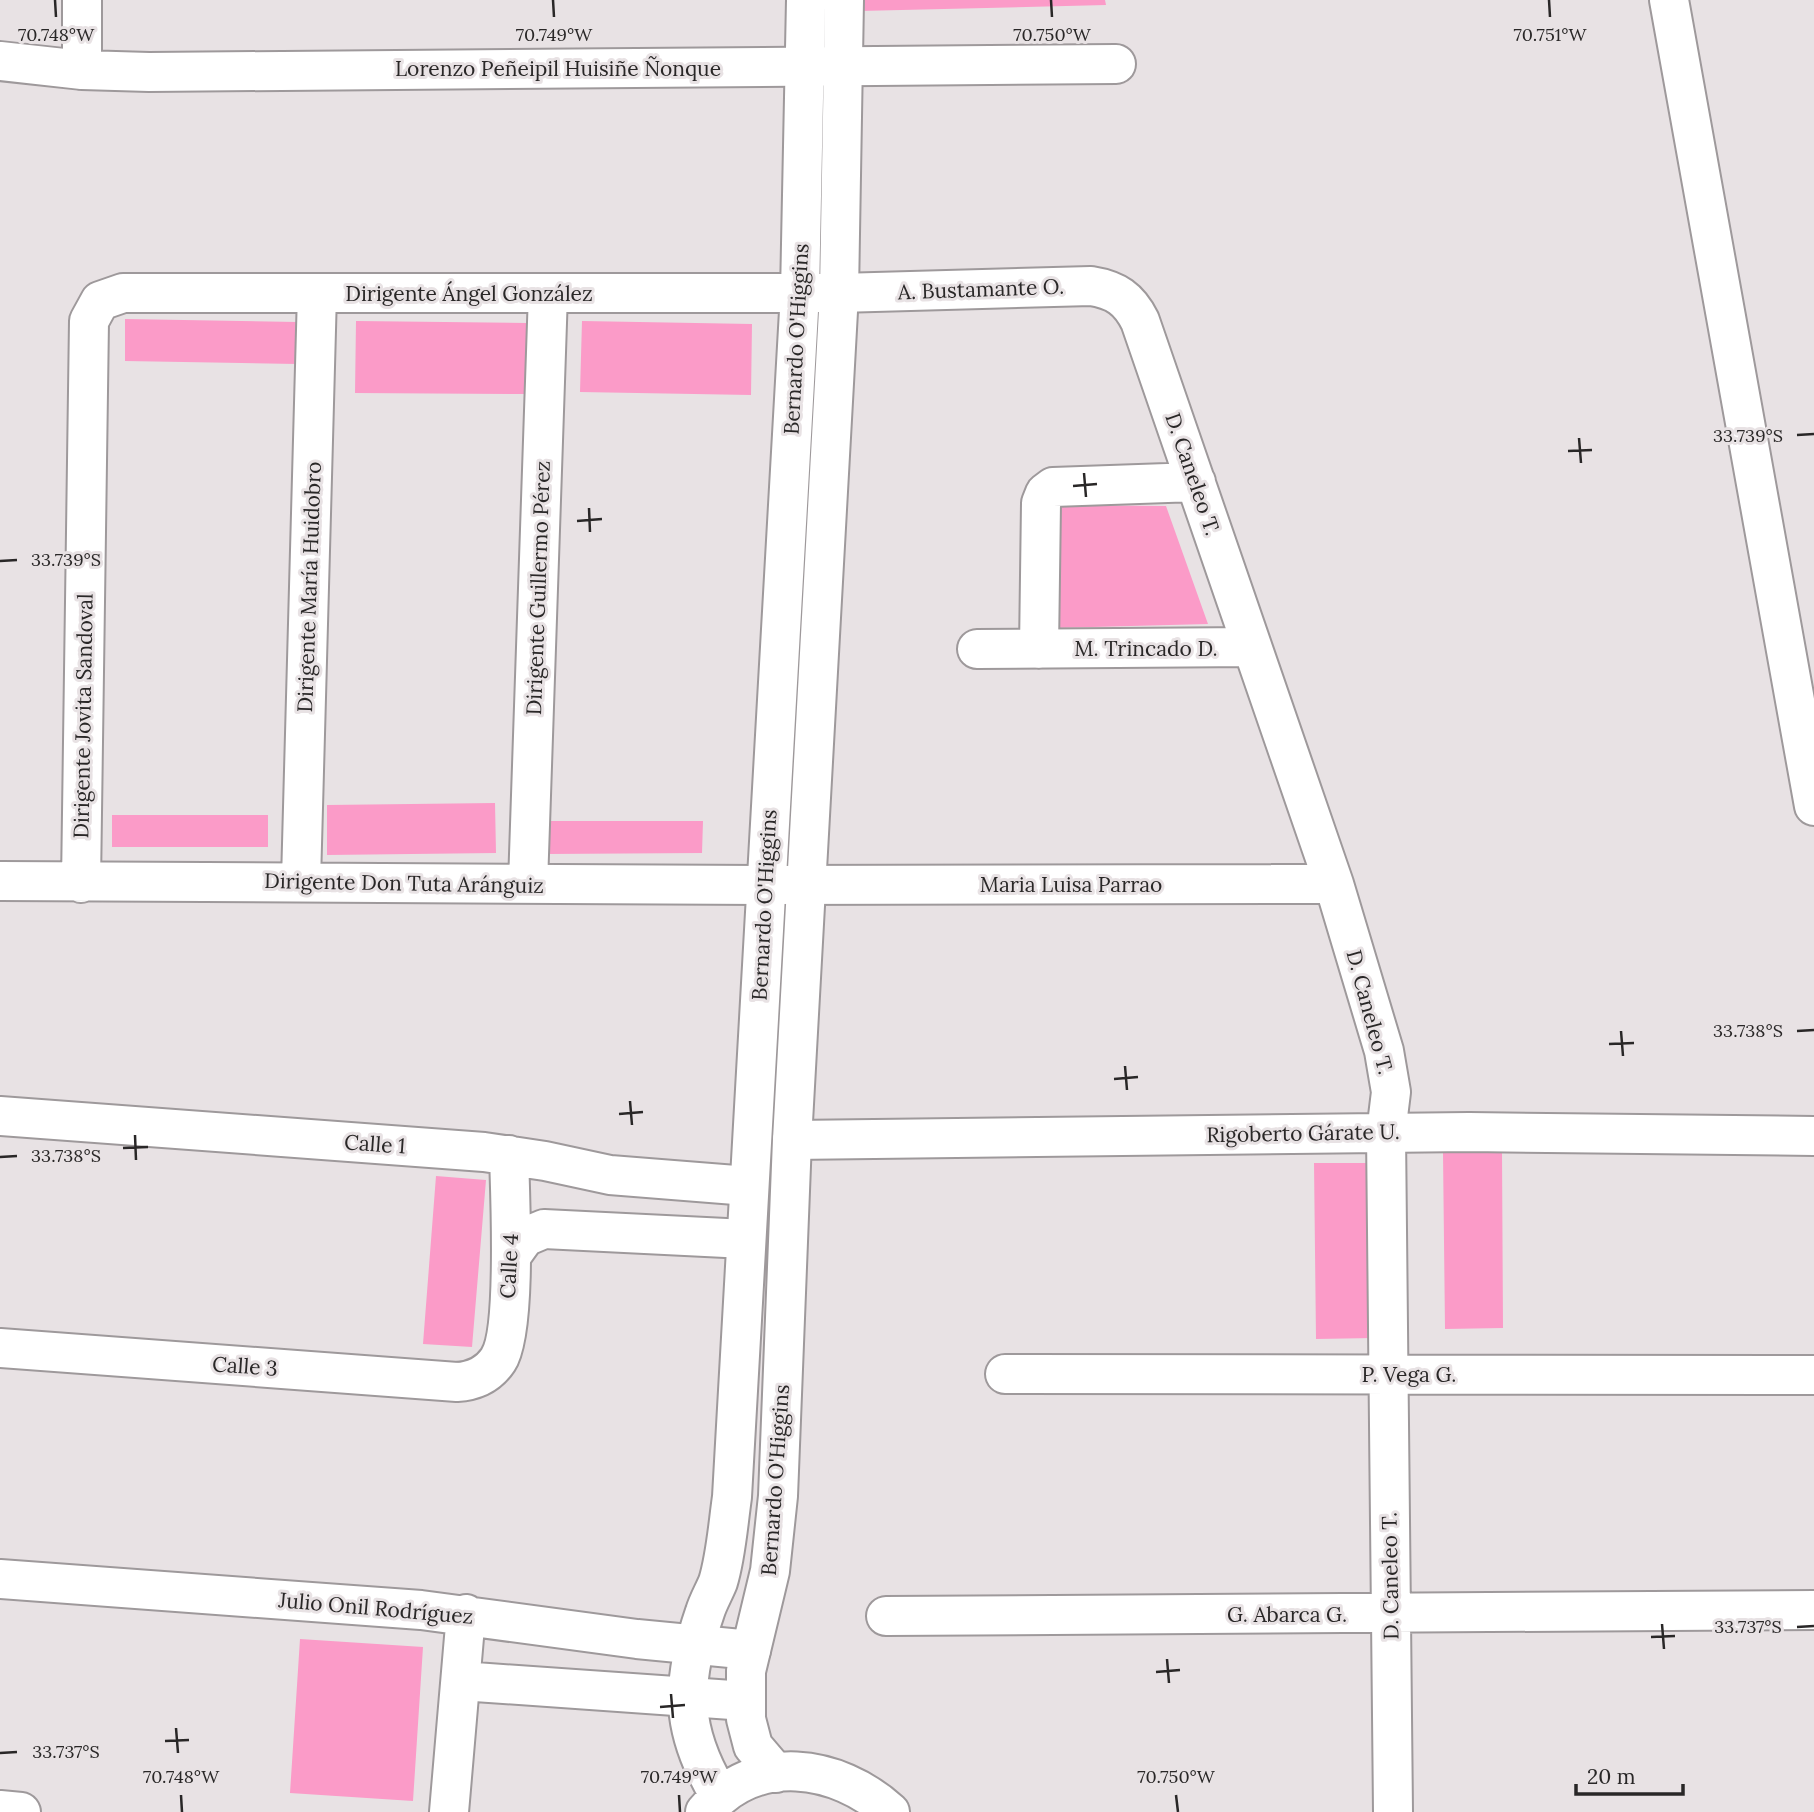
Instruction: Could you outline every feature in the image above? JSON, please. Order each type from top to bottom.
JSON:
[{"type":"street","points":[[82,0],[82,70]]},
{"type":"street","name":"Bernardo O'Higgins","points":[[806,0],[807,66],[800,293],[732,1497],[718,1582],[695,1644],[687,1697],[689,1730],[712,1804],[737,1785],[776,1773],[802,1771],[828,1775],[852,1784],[890,1812]]},
{"type":"street","name":"Bernardo O'Higgins","points":[[776,1773],[753,1746],[746,1719],[746,1671],[770,1572],[776,1521],[792,1140],[839,293],[844,0]]},
{"type":"street","points":[[1669,0],[1814,806]]},
{"type":"street","name":"Lorenzo Peñeipil Huisiñe Ñonque","points":[[0,61],[82,70],[1116,64]]},
{"type":"street","name":"A. Bustamante O.","points":[[839,293],[1091,286],[1121,296]]},
{"type":"street","name":"Dirigente Ángel González","points":[[100,302],[123,293],[839,293]]},
{"type":"street","name":"Dirigente María Huidobro","points":[[300,881],[317,293]]},
{"type":"street","name":"Dirigente Guillermo Pérez","points":[[528,884],[548,293]]},
{"type":"street","name":"D. Caneleo T.","points":[[1121,296],[1133,307],[1140,321],[1334,884],[1384,1051],[1391,1092],[1386,1133],[1393,1812]]},
{"type":"street","name":"Dirigente Jovita Sandoval","points":[[81,883],[89,321],[100,302]]},
{"type":"street","points":[[1040,649],[1041,503],[1045,493],[1053,487],[1196,482]]},
{"type":"street","name":"M. Trincado D.","points":[[977,649],[1252,648]]},
{"type":"street","name":"Dirigente Don Tuta Aránguiz","points":[[0,881],[808,885]]},
{"type":"street","name":"Maria Luisa Parrao","points":[[808,885],[1334,884]]},
{"type":"street","name":"Calle 1","points":[[0,1116],[509,1155],[610,1175],[748,1186]]},
{"type":"street","name":"Rigoberto Gárate U.","points":[[792,1140],[1386,1133],[1814,1136]]},
{"type":"street","name":"Calle 4","points":[[489,1371],[499,1359],[505,1343],[512,1255],[509,1155]]},
{"type":"street","points":[[512,1255],[525,1237],[544,1229],[746,1239]]},
{"type":"street","name":"Calle 3","points":[[0,1348],[457,1382],[468,1381],[489,1371]]},
{"type":"street","name":"P. Vega G.","points":[[1005,1374],[1814,1375]]},
{"type":"street","name":"Julio Onil Rodríguez","points":[[0,1579],[466,1614],[624,1637],[751,1650]]},
{"type":"street","name":"G. Abarca G.","points":[[886,1616],[1814,1610]]},
{"type":"street","points":[[449,1812],[466,1614]]},
{"type":"street","points":[[461,1681],[746,1701]]},
{"type":"street","points":[[0,1811],[21,1812]]},
{"type":"shaded area","points":[[859,0],[1105,0],[1106,5],[859,11]]},
{"type":"shaded area","points":[[125,319],[297,322],[297,364],[125,361]]},
{"type":"shaded area","points":[[356,321],[527,323],[526,394],[355,393]]},
{"type":"shaded area","points":[[582,321],[752,324],[751,395],[580,392]]},
{"type":"shaded area","points":[[1055,505],[1166,506],[1208,624],[1054,628]]},
{"type":"shaded area","points":[[495,803],[496,853],[327,855],[327,805]]},
{"type":"shaded area","points":[[112,815],[268,815],[268,847],[112,847]]},
{"type":"shaded area","points":[[547,821],[703,821],[702,853],[547,854]]},
{"type":"shaded area","points":[[1502,1152],[1503,1328],[1445,1329],[1443,1153]]},
{"type":"shaded area","points":[[1314,1163],[1373,1163],[1374,1338],[1316,1339]]},
{"type":"shaded area","points":[[436,1176],[486,1180],[472,1347],[423,1344]]},
{"type":"shaded area","points":[[300,1639],[423,1647],[413,1801],[290,1793]]}]
